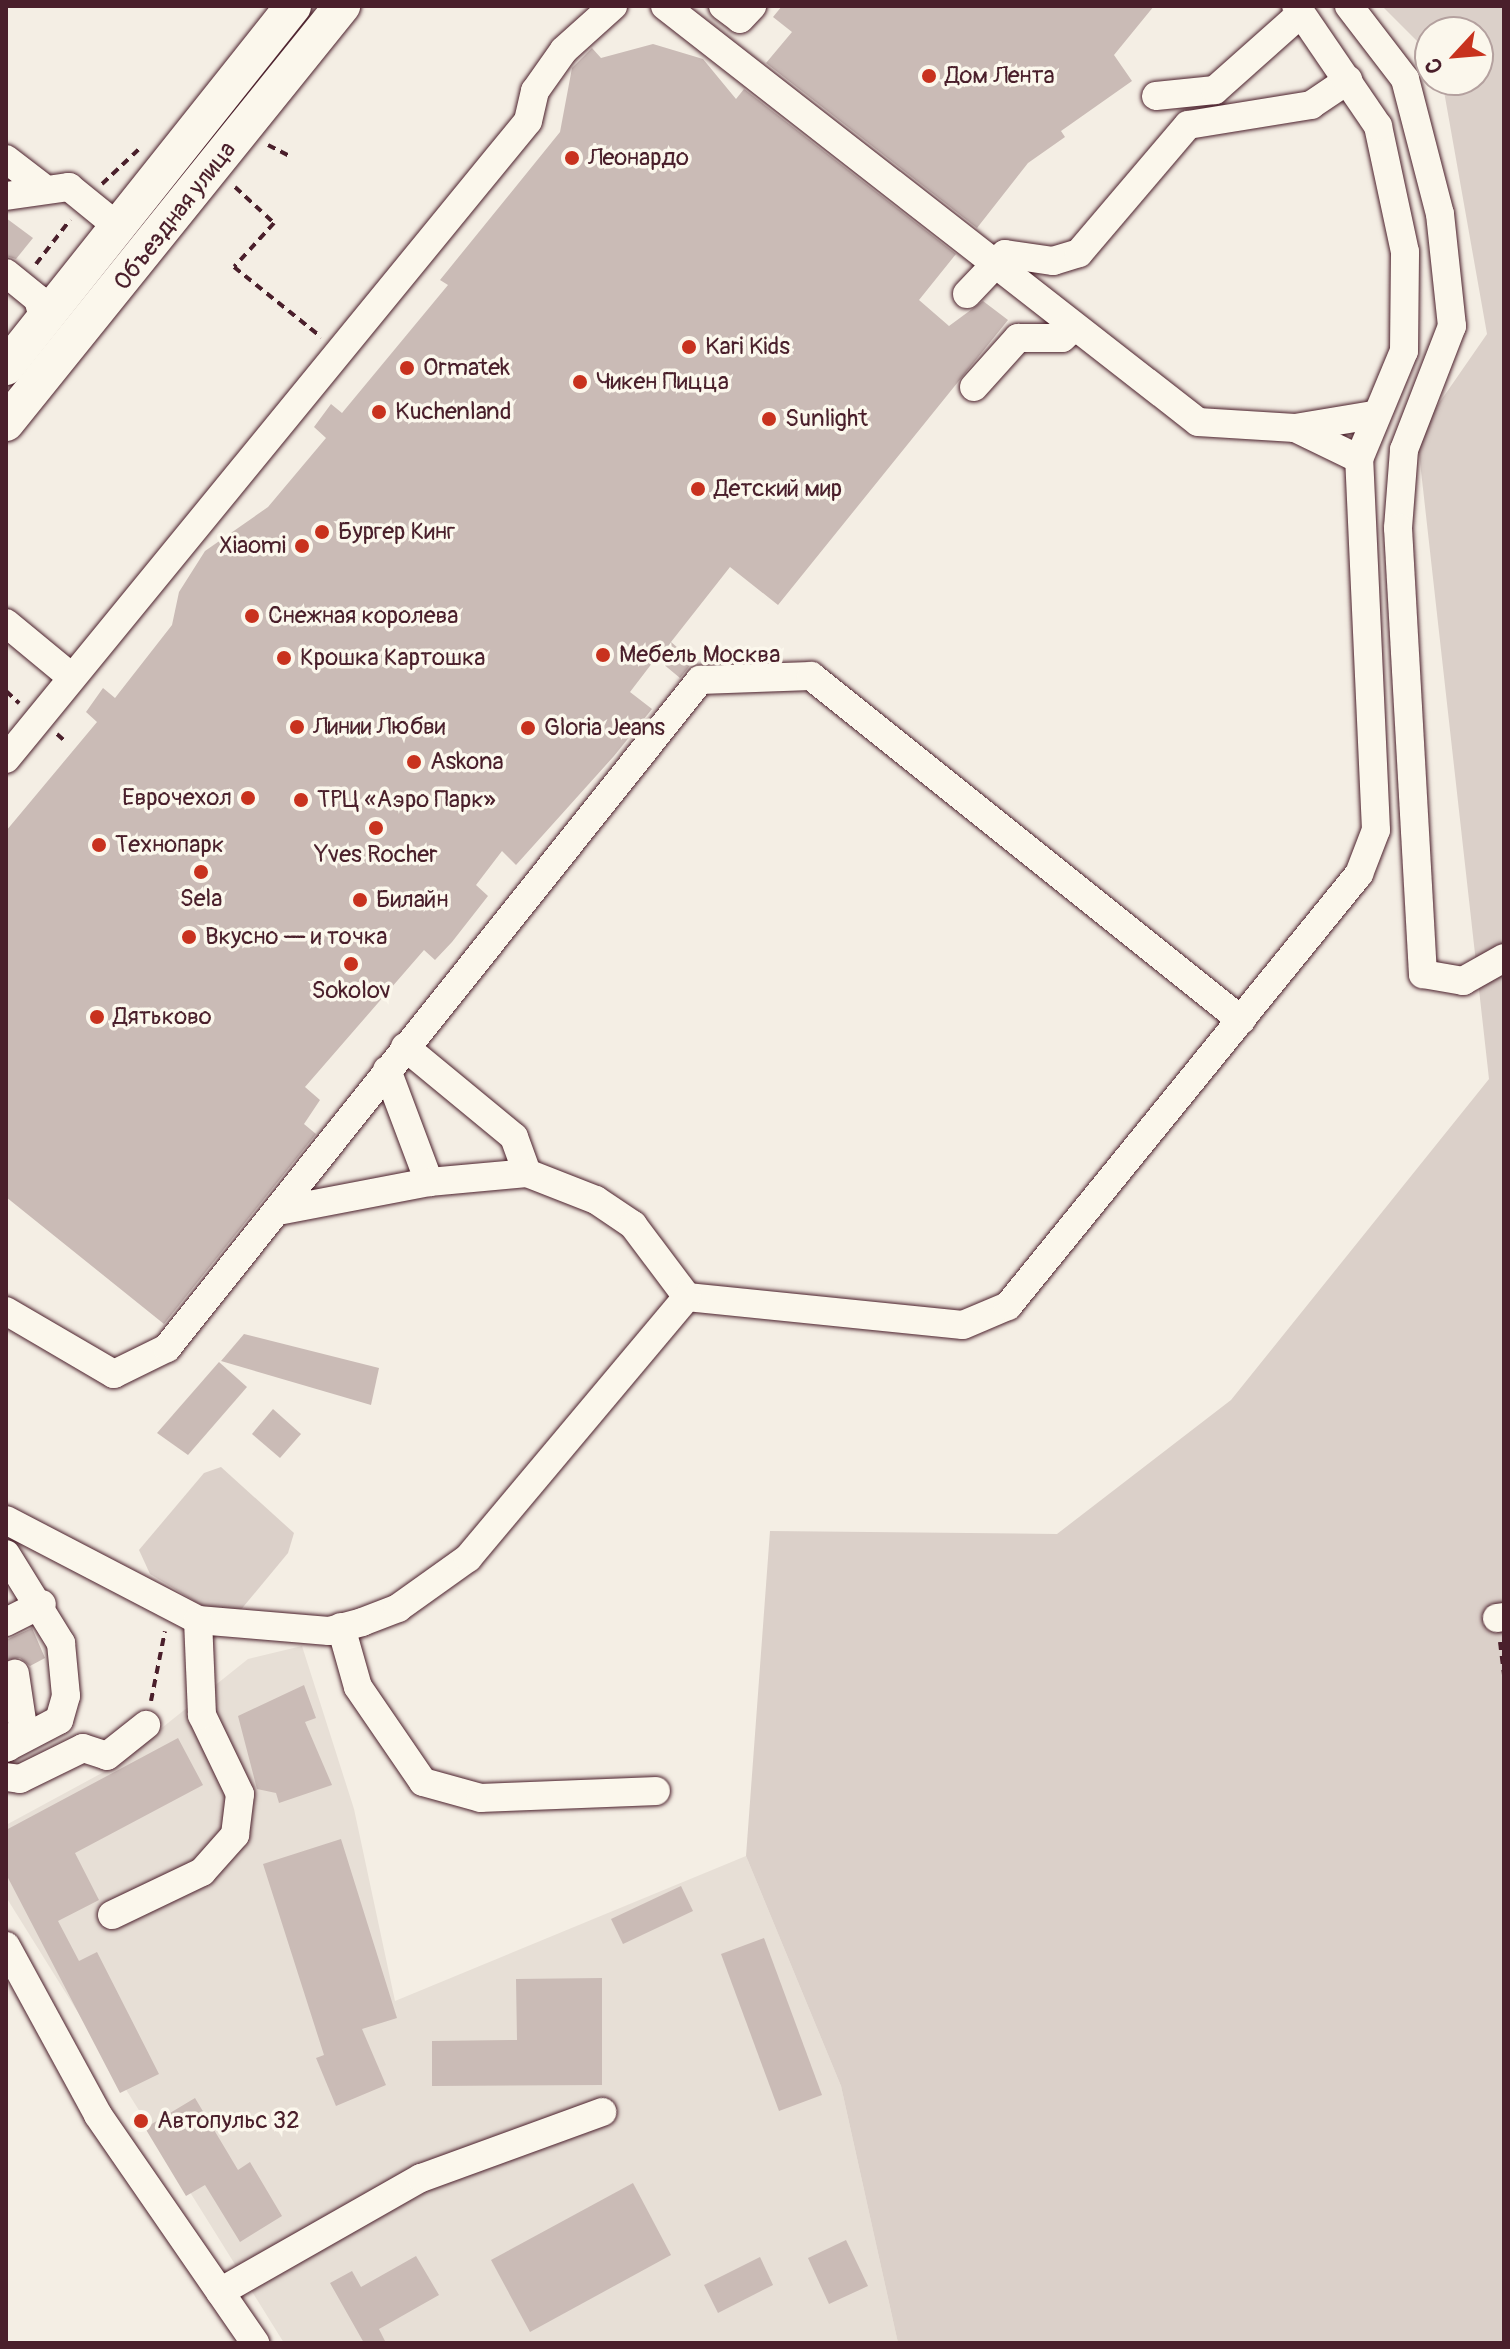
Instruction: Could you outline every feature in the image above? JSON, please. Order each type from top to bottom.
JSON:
[{"type":"main road","name":"Объездная улица","points":[[6,367],[293,6]]},
{"type":"main road","name":"Объездная улица","points":[[6,423],[342,6]]},
{"type":"street","points":[[6,759],[70,676],[528,121],[535,91],[564,50],[613,6]]},
{"type":"street","points":[[665,6],[1072,329],[1198,422],[1295,428],[1373,415]]},
{"type":"street","points":[[723,6],[740,19],[752,6]]},
{"type":"street","points":[[1349,6],[1405,79],[1440,214],[1452,326],[1404,450],[1398,528],[1423,974],[1463,981],[1504,958]]},
{"type":"street","points":[[278,1211],[429,1182],[527,1173],[596,1200],[633,1225],[687,1297],[963,1325],[1008,1306],[1359,874],[1376,830],[1359,459],[1373,415],[1404,351],[1405,252],[1378,126],[1297,11],[1215,90],[1156,96]]},
{"type":"street","points":[[967,294],[1005,254],[1053,261],[1079,253],[1188,125],[1311,105],[1348,80]]},
{"type":"street","points":[[6,159],[41,186]]},
{"type":"street","points":[[6,196],[41,186],[69,187],[117,226]]},
{"type":"street","points":[[6,273],[38,299],[44,322]]},
{"type":"street","points":[[974,387],[1018,338],[1062,338],[1072,329]]},
{"type":"street","points":[[1295,428],[1359,459]]},
{"type":"street","points":[[6,623],[70,676]]},
{"type":"street","points":[[6,1311],[93,1369],[114,1374],[167,1348],[700,680],[811,676],[1241,1020]]},
{"type":"street","points":[[405,1047],[514,1137],[527,1173]]},
{"type":"street","points":[[387,1070],[429,1182]]},
{"type":"street","points":[[6,1520],[198,1620],[248,1630],[341,1627],[398,1608],[468,1558],[687,1297]]},
{"type":"street","points":[[6,1554],[42,1604],[61,1643],[66,1696],[59,1720],[7,1748]]},
{"type":"street","points":[[6,1622],[42,1604]]},
{"type":"street","points":[[112,1915],[202,1872],[235,1835],[240,1794],[202,1715],[198,1620]]},
{"type":"street","points":[[341,1627],[358,1687],[423,1782],[481,1798],[656,1791]]},
{"type":"street","points":[[7,1748],[23,1727],[15,1674]]},
{"type":"street","points":[[6,1777],[20,1779],[83,1748],[107,1756],[146,1725]]},
{"type":"street","points":[[6,1946],[98,2115],[255,2343]]},
{"type":"street","points":[[220,2292],[421,2178],[602,2112]]},
{"type":"path","points":[[261,154],[270,143],[290,156]]},
{"type":"path","points":[[242,178],[233,189],[274,223],[234,267],[339,350]]},
{"type":"path","points":[[146,1725],[170,1605]]},
{"type":"path","points":[[1501,1618],[1504,1675]]},
{"type":"shaded area","points":[[1382,6],[1504,6],[1504,2343],[898,2343],[841,2086],[746,1856],[770,1531],[1057,1534],[1231,1400],[1489,1079],[1417,435],[1487,334],[1445,96],[1494,96],[1494,16],[1414,16],[1414,38]]},
{"type":"shaded area","points":[[221,1467],[294,1533],[288,1553],[239,1612],[216,1614],[150,1574],[139,1550],[204,1473]]},
{"type":"shaded area","points":[[302,1646],[354,1809],[395,2001],[746,1856],[841,2086],[898,2343],[284,2343],[6,1897],[6,1825],[113,1767],[248,1659]]},
{"type":"building","points":[[782,6],[1154,6],[1114,55],[1132,81],[1061,131],[1065,137],[1028,163],[977,228],[766,63],[792,32],[773,17]]},
{"type":"building","name":"ТРЦ «Аэро Парк»","points":[[653,44],[703,59],[736,99],[744,89],[956,254],[919,300],[949,326],[983,301],[1008,320],[778,605],[730,567],[671,642],[693,661],[680,678],[656,658],[630,692],[652,709],[614,756],[516,865],[502,851],[476,885],[488,896],[452,942],[435,960],[424,950],[305,1087],[320,1100],[304,1124],[316,1134],[164,1324],[6,1197],[6,831],[97,722],[86,712],[103,688],[115,698],[172,625],[179,592],[205,551],[268,507],[326,438],[314,427],[331,404],[342,413],[448,285],[440,280],[560,132],[572,68],[592,48],[601,58]]},
{"type":"building","points":[[6,218],[33,238],[16,259],[6,256]]},
{"type":"building","points":[[244,1334],[379,1368],[371,1405],[221,1361]]},
{"type":"building","points":[[219,1362],[247,1387],[188,1455],[157,1433]]},
{"type":"building","points":[[273,1409],[301,1434],[280,1458],[252,1434]]},
{"type":"building","points":[[32,1628],[45,1658],[30,1666],[20,1658],[6,1660],[6,1640]]},
{"type":"building","points":[[304,1685],[316,1718],[305,1722],[332,1785],[279,1803],[276,1793],[257,1789],[238,1716]]},
{"type":"building","points":[[178,1738],[203,1785],[75,1853],[99,1900],[58,1921],[79,1961],[97,1952],[159,2074],[120,2093],[6,1874],[6,1830]]},
{"type":"building","points":[[341,1839],[397,2018],[362,2029],[386,2085],[336,2106],[316,2058],[324,2055],[263,1864]]},
{"type":"building","points":[[681,1886],[693,1911],[623,1944],[611,1919]]},
{"type":"building","points":[[764,1938],[822,2095],[779,2111],[721,1954]]},
{"type":"building","points":[[602,1978],[602,2085],[432,2086],[432,2041],[517,2040],[516,1979]]},
{"type":"building","points":[[195,2098],[238,2170],[250,2162],[282,2216],[240,2242],[205,2185],[186,2196],[145,2128]]},
{"type":"building","points":[[633,2183],[671,2255],[530,2332],[491,2260]]},
{"type":"building","points":[[846,2240],[868,2286],[829,2304],[808,2258]]},
{"type":"building","points":[[416,2256],[439,2295],[379,2329],[386,2343],[364,2343],[330,2283],[352,2271],[361,2287]]},
{"type":"building","points":[[760,2257],[773,2285],[718,2313],[704,2285]]},
{"type":"place","name":"Дом Лента","points":[[929,76]]},
{"type":"place","name":"Леонардо","points":[[572,158]]},
{"type":"place","name":"Kari Kids","points":[[689,347]]},
{"type":"place","name":"Ormatek","points":[[407,368]]},
{"type":"place","name":"Чикен Пицца","points":[[580,382]]},
{"type":"place","name":"Kuchenland","points":[[379,412]]},
{"type":"place","name":"Sunlight","points":[[769,419]]},
{"type":"place","name":"Детский мир","points":[[698,489]]},
{"type":"place","name":"Бургер Кинг","points":[[322,532]]},
{"type":"place","name":"Xiaomi","points":[[302,546]]},
{"type":"place","name":"Снежная королева","points":[[252,616]]},
{"type":"place","name":"Мебель Москва","points":[[603,655]]},
{"type":"place","name":"Крошка Картошка","points":[[284,658]]},
{"type":"place","name":"Линии Любви","points":[[297,727]]},
{"type":"place","name":"Gloria Jeans","points":[[528,728]]},
{"type":"place","name":"Askona","points":[[414,762]]},
{"type":"place","name":"Еврочехол","points":[[248,798]]},
{"type":"place","name":"ТРЦ «Аэро Парк»","points":[[301,800]]},
{"type":"place","name":"Yves Rocher","points":[[376,828]]},
{"type":"place","name":"Технопарк","points":[[99,845]]},
{"type":"place","name":"Sela","points":[[201,872]]},
{"type":"place","name":"Билайн","points":[[360,900]]},
{"type":"place","name":"Вкусно — и точка","points":[[189,937]]},
{"type":"place","name":"Sokolov","points":[[351,964]]},
{"type":"place","name":"Дятьково","points":[[97,1017]]},
{"type":"place","name":"Автопульс 32","points":[[141,2121]]}]
